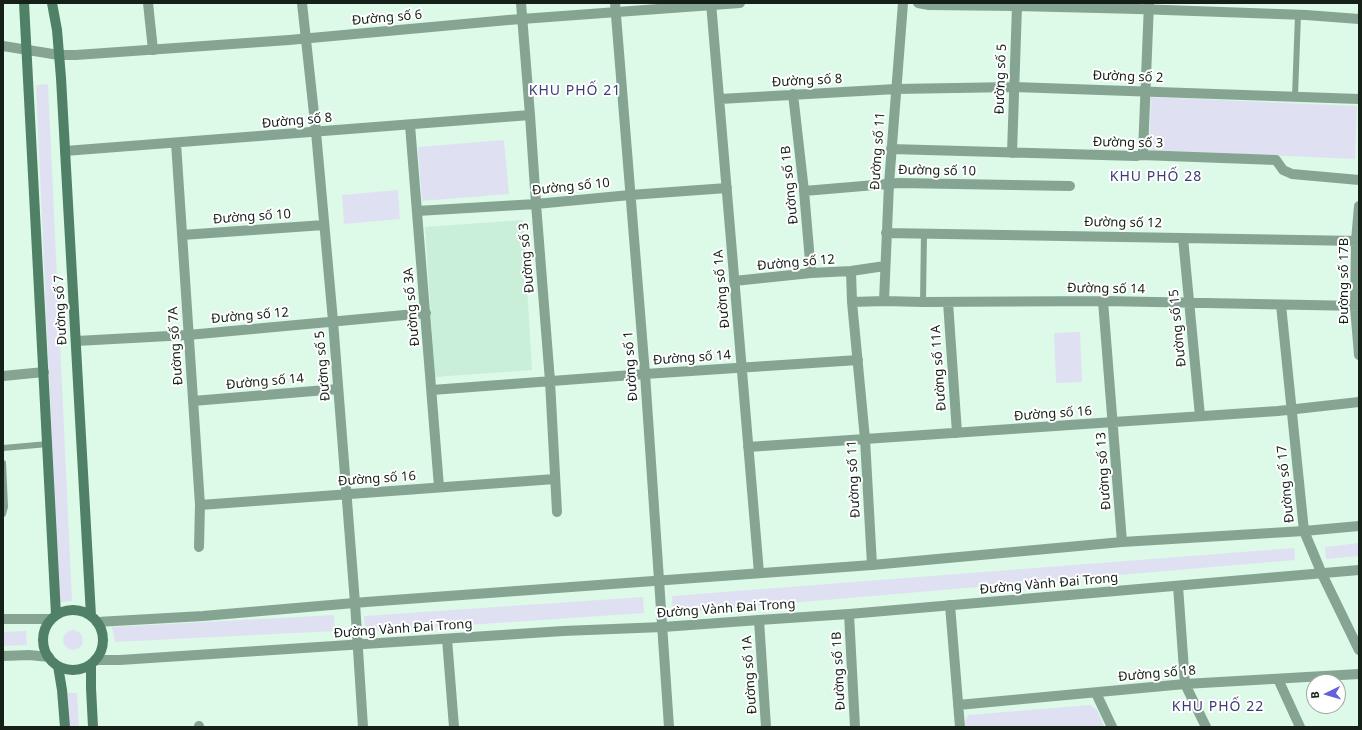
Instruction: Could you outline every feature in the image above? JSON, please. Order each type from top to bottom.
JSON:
[{"type":"main road","name":"Đường số 7","points":[[24,3],[48,444],[53,617]]},
{"type":"main road","name":"Đường số 7","points":[[52,3],[57,30],[59,55],[94,619]]},
{"type":"main road","points":[[74,610],[83,611],[94,619],[101,630],[103,639],[100,653],[93,662],[84,668],[75,670],[66,669],[58,666],[48,657],[44,648],[43,638],[46,628],[53,617],[64,611],[74,610]]},
{"type":"main road","points":[[93,662],[91,688],[93,727]]},
{"type":"main road","points":[[58,666],[62,690],[65,727]]},
{"type":"street","points":[[148,3],[154,50]]},
{"type":"street","name":"Đường số 5","points":[[302,3],[316,132],[333,321],[363,727]]},
{"type":"street","name":"Đường số 3","points":[[521,3],[550,381],[557,512]]},
{"type":"street","name":"Đường số 6","points":[[59,55],[305,39],[523,19],[616,8],[740,3]]},
{"type":"street","name":"Đường số 11","points":[[884,301],[891,149],[903,3]]},
{"type":"street","points":[[918,3],[929,5],[1148,6],[1359,19]]},
{"type":"street","name":"Đường số 1A","points":[[711,4],[759,572]]},
{"type":"street","name":"Đường số 5","points":[[1012,153],[1017,6]]},
{"type":"street","points":[[1141,155],[1143,152],[1146,91],[1148,6]]},
{"type":"street","name":"Đường số 1","points":[[616,8],[645,374],[669,727]]},
{"type":"street","points":[[3,46],[59,55]]},
{"type":"street","name":"Đường số 2","points":[[896,89],[1014,86],[1359,99]]},
{"type":"street","name":"Đường số 8","points":[[720,99],[896,89]]},
{"type":"street","name":"Đường số 1B","points":[[793,94],[804,191],[811,273]]},
{"type":"street","name":"Đường số 8","points":[[65,151],[530,115]]},
{"type":"street","name":"Đường số 3A","points":[[410,125],[439,487]]},
{"type":"street","name":"Đường số 7A","points":[[176,143],[200,505],[199,547]]},
{"type":"street","name":"Đường số 3","points":[[891,149],[1276,160],[1283,170],[1292,174],[1359,180]]},
{"type":"street","name":"Đường số 10","points":[[804,191],[889,184],[1070,186]]},
{"type":"street","name":"Đường số 10","points":[[417,211],[536,204],[726,188]]},
{"type":"street","name":"Đường số 17B","points":[[1359,206],[1357,241],[1359,355]]},
{"type":"street","name":"Đường số 10","points":[[182,235],[324,225]]},
{"type":"street","name":"Đường số 12","points":[[886,233],[1357,241]]},
{"type":"street","name":"Đường số 15","points":[[1183,238],[1200,416]]},
{"type":"street","name":"Đường số 12","points":[[734,282],[811,273],[851,271],[885,266]]},
{"type":"street","name":"Đường số 11","points":[[851,271],[852,302],[865,439],[872,565]]},
{"type":"street","name":"Đường số 14","points":[[852,302],[1103,301],[1357,307]]},
{"type":"street","name":"Đường số 13","points":[[1103,301],[1114,422],[1122,542]]},
{"type":"street","name":"Đường số 11A","points":[[948,302],[957,433]]},
{"type":"street","name":"Đường số 17","points":[[1281,305],[1304,531],[1322,574],[1359,650]]},
{"type":"street","name":"Đường số 12","points":[[76,341],[188,334],[426,313]]},
{"type":"street","name":"Đường số 14","points":[[432,390],[741,367],[858,360]]},
{"type":"street","points":[[3,376],[44,372]]},
{"type":"street","name":"Đường số 14","points":[[193,401],[338,389]]},
{"type":"street","name":"Đường số 16","points":[[748,446],[1200,416],[1359,402]]},
{"type":"street","name":"Đường số 16","points":[[200,505],[555,479]]},
{"type":"street","points":[[94,619],[203,616],[759,572],[872,565],[1122,542],[1304,531],[1359,526]]},
{"type":"street","name":"Đường Vành Đai Trong","points":[[93,662],[849,614],[1359,570]]},
{"type":"street","points":[[1178,586],[1185,684],[1206,727]]},
{"type":"street","points":[[950,605],[960,727]]},
{"type":"street","name":"Đường số 1B","points":[[849,614],[855,727]]},
{"type":"street","points":[[3,619],[53,617]]},
{"type":"street","name":"Đường số 1A","points":[[759,620],[766,727]]},
{"type":"street","points":[[447,639],[454,727]]},
{"type":"street","points":[[3,656],[29,655],[48,657]]},
{"type":"street","name":"Đường số 18","points":[[958,705],[1185,684],[1359,674]]},
{"type":"street","points":[[1278,679],[1300,727]]},
{"type":"street","points":[[1096,693],[1112,727]]},
{"type":"lane","points":[[1295,96],[1298,15]]},
{"type":"lane","points":[[923,302],[924,233]]},
{"type":"lane","points":[[3,448],[48,444]]},
{"type":"lane","points":[[3,463],[5,507],[3,514]]},
{"type":"shaded area","points":[[48,84],[72,601],[59,602],[36,85]]},
{"type":"shaded area","points":[[1151,97],[1357,106],[1355,159],[1149,150]]},
{"type":"shaded area","points":[[504,140],[509,194],[422,201],[418,147]]},
{"type":"shaded area","points":[[398,190],[400,219],[344,224],[342,195]]},
{"type":"shaded area","points":[[523,220],[532,370],[435,377],[425,227]]},
{"type":"shaded area","points":[[1080,332],[1082,382],[1056,383],[1054,333]]},
{"type":"shaded area","points":[[1359,543],[1359,556],[1326,559],[1325,547]]},
{"type":"shaded area","points":[[1294,548],[1295,560],[673,613],[672,596]]},
{"type":"shaded area","points":[[643,597],[644,613],[365,632],[364,616]]},
{"type":"shaded area","points":[[334,615],[335,631],[115,642],[112,627]]},
{"type":"shaded area","points":[[73,630],[80,633],[83,640],[80,647],[73,650],[66,647],[63,640],[66,633]]},
{"type":"shaded area","points":[[26,631],[27,645],[3,646],[3,632]]},
{"type":"shaded area","points":[[65,693],[77,693],[79,727],[67,727]]},
{"type":"shaded area","points":[[1090,705],[1097,710],[1104,727],[966,727],[965,722],[968,715]]},
{"type":"district","name":"KHU PHỐ 21","points":[[575,91]]},
{"type":"district","name":"KHU PHỐ 28","points":[[1156,177]]},
{"type":"district","name":"KHU PHỐ 22","points":[[1218,707]]}]
